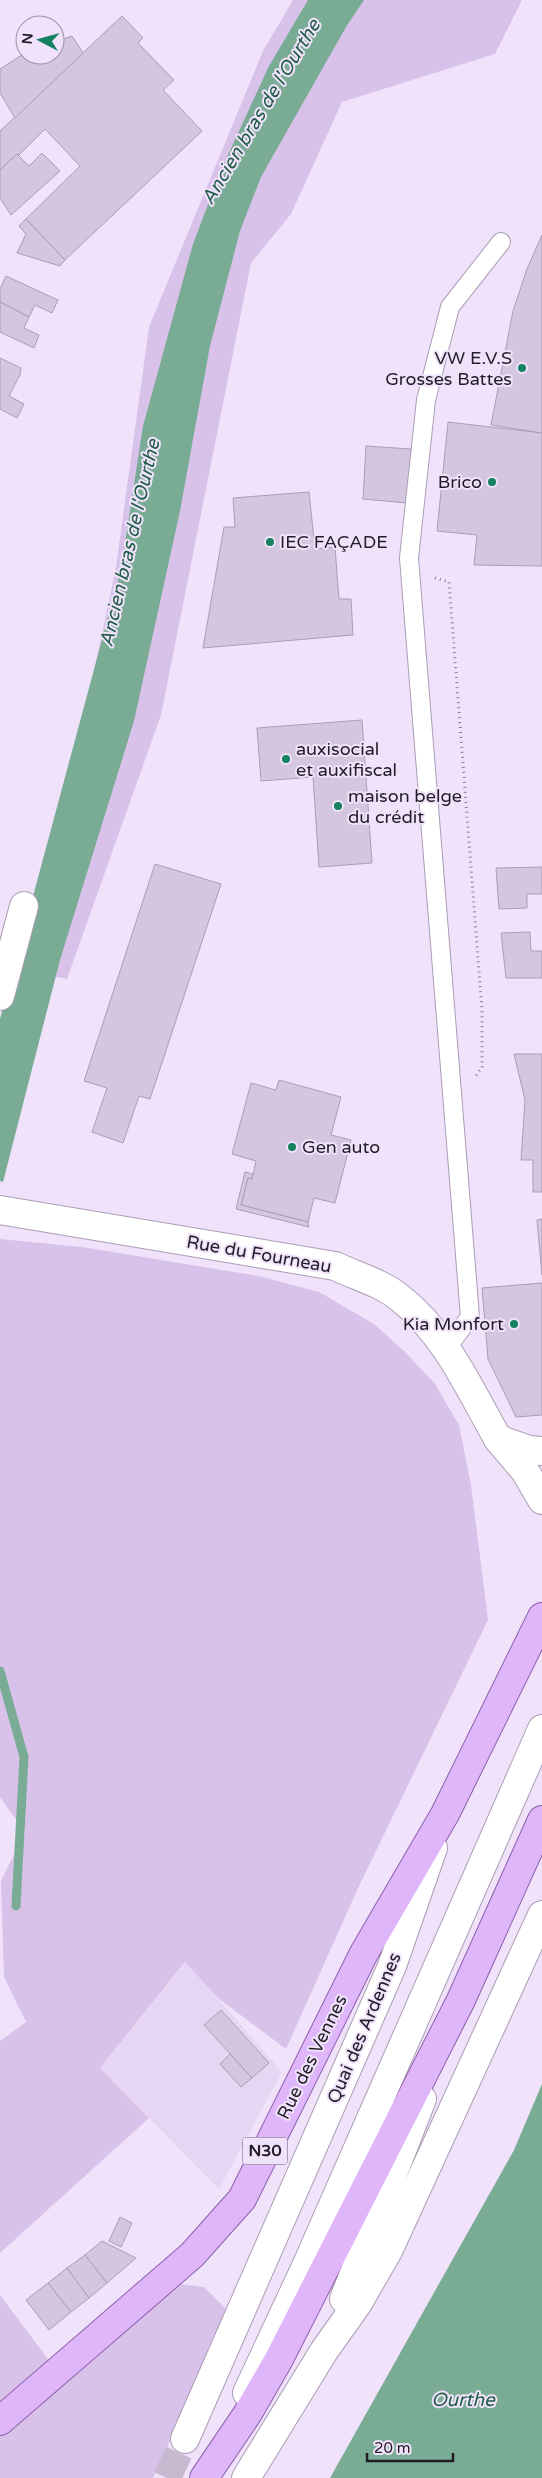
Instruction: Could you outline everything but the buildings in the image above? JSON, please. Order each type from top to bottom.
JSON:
[{"type":"main road","points":[[0,996],[24,906]]},
{"type":"main road","name":"Rue du Fourneau","points":[[2,1210],[335,1266],[383,1287],[400,1298],[435,1331],[498,1439],[525,1471],[542,1500]]},
{"type":"main road","points":[[498,1439],[529,1450],[542,1451]]},
{"type":"main road","name":"Quai des Ardennes","points":[[185,2439],[392,1966],[445,1814],[542,1617]]},
{"type":"main road","points":[[210,2470],[308,2262],[542,1729]]},
{"type":"main road","name":"Rue des Vennes","points":[[0,2421],[192,2254],[242,2198],[364,1953],[445,1814]]},
{"type":"main road","points":[[210,2470],[248,2413],[279,2359],[461,2000],[542,1820]]},
{"type":"main road","points":[[246,2478],[324,2351],[358,2303],[389,2249],[542,1915]]},
{"type":"main road","points":[[324,2351],[461,2000]]},
{"type":"lane","points":[[446,1349],[470,1317],[409,558],[426,400],[450,307],[500,242]]},
{"type":"path","points":[[412,537],[434,578],[449,582],[482,1010],[482,1067],[452,1108]]},
{"type":"shaded area","points":[[293,0],[522,0],[495,54],[342,102],[291,214],[251,263],[161,715],[67,979],[24,970],[84,719],[116,567],[149,327],[263,51]]},
{"type":"shaded area","points":[[0,1239],[82,1247],[259,1276],[319,1292],[374,1324],[406,1353],[435,1384],[459,1425],[471,1485],[488,1620],[359,1886],[286,2049],[218,1998],[185,1962],[100,2068],[149,2118],[0,2253],[0,2041],[26,2022],[4,1977],[1,1881],[25,1832],[0,1797]]},
{"type":"shaded area","points":[[186,1962],[282,2072],[219,2189],[100,2068]]},
{"type":"shaded area","points":[[180,2284],[204,2287],[229,2312],[153,2478],[0,2478],[0,2295],[66,2383]]},
{"type":"water","points":[[308,0],[364,0],[346,27],[261,177],[240,231],[210,346],[180,511],[134,721],[60,960],[3,1182],[0,1181],[0,1019],[121,569],[143,426],[193,244],[221,170],[269,66]]},
{"type":"water","name":"Ourthe","points":[[542,2084],[542,2478],[330,2478],[514,2150]]},
{"type":"waterway","name":"Ancien bras de l'Ourthe","points":[[0,1671],[24,1757],[16,1906]]},
{"type":"tunnel","points":[[167,2478],[185,2439]]},
{"type":"place","name":"VW E.V.S Grosses Battes","points":[[522,368]]},
{"type":"place","name":"Brico","points":[[492,482]]},
{"type":"place","name":"IEC FAÇADE","points":[[270,542]]},
{"type":"place","name":"auxisocial et auxifiscal","points":[[286,759]]},
{"type":"place","name":"maison belge du crédit","points":[[338,806]]},
{"type":"place","name":"Gen auto","points":[[292,1147]]},
{"type":"place","name":"Kia Monfort","points":[[514,1324]]}]
